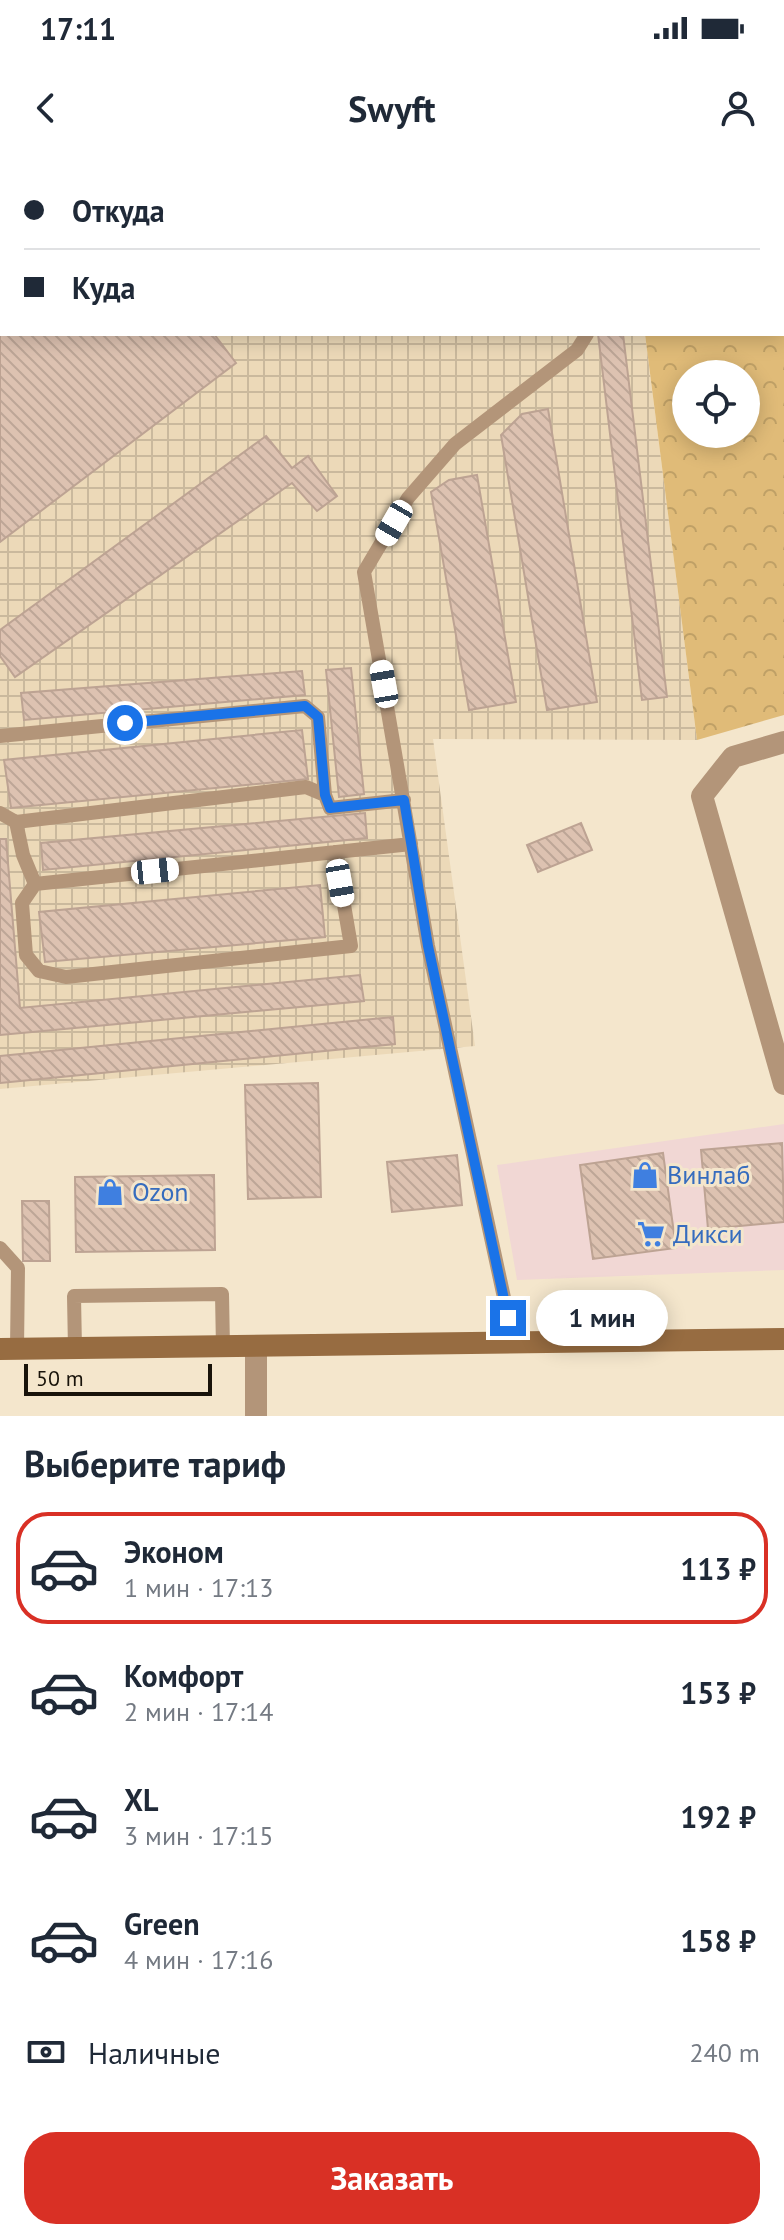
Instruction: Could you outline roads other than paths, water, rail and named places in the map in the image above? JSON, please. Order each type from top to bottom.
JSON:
[{"type":"main road","points":[[8,1349],[784,1339]]},
{"type":"street","points":[[784,742],[733,757],[702,796],[784,1084]]},
{"type":"street","points":[[256,1348],[256,1416]]},
{"type":"lane","points":[[514,1344],[428,946],[364,572],[408,498],[455,444],[577,350],[585,336]]},
{"type":"lane","points":[[0,736],[305,706],[318,717],[325,795],[330,808],[404,800]]},
{"type":"lane","points":[[0,813],[16,822],[306,787],[325,795]]},
{"type":"lane","points":[[16,822],[23,855],[35,884]]},
{"type":"lane","points":[[335,852],[351,946],[66,977],[39,971],[26,955],[22,903],[35,884],[335,852],[411,844]]},
{"type":"lane","points":[[0,1248],[18,1268],[8,1349]]},
{"type":"lane","points":[[75,1349],[74,1296],[222,1294],[223,1348]]},
{"type":"place","name":"Винлаб","points":[[645,1175]]},
{"type":"place","name":"Ozon","points":[[110,1192]]},
{"type":"place","name":"Дикси","points":[[651,1234]]}]
